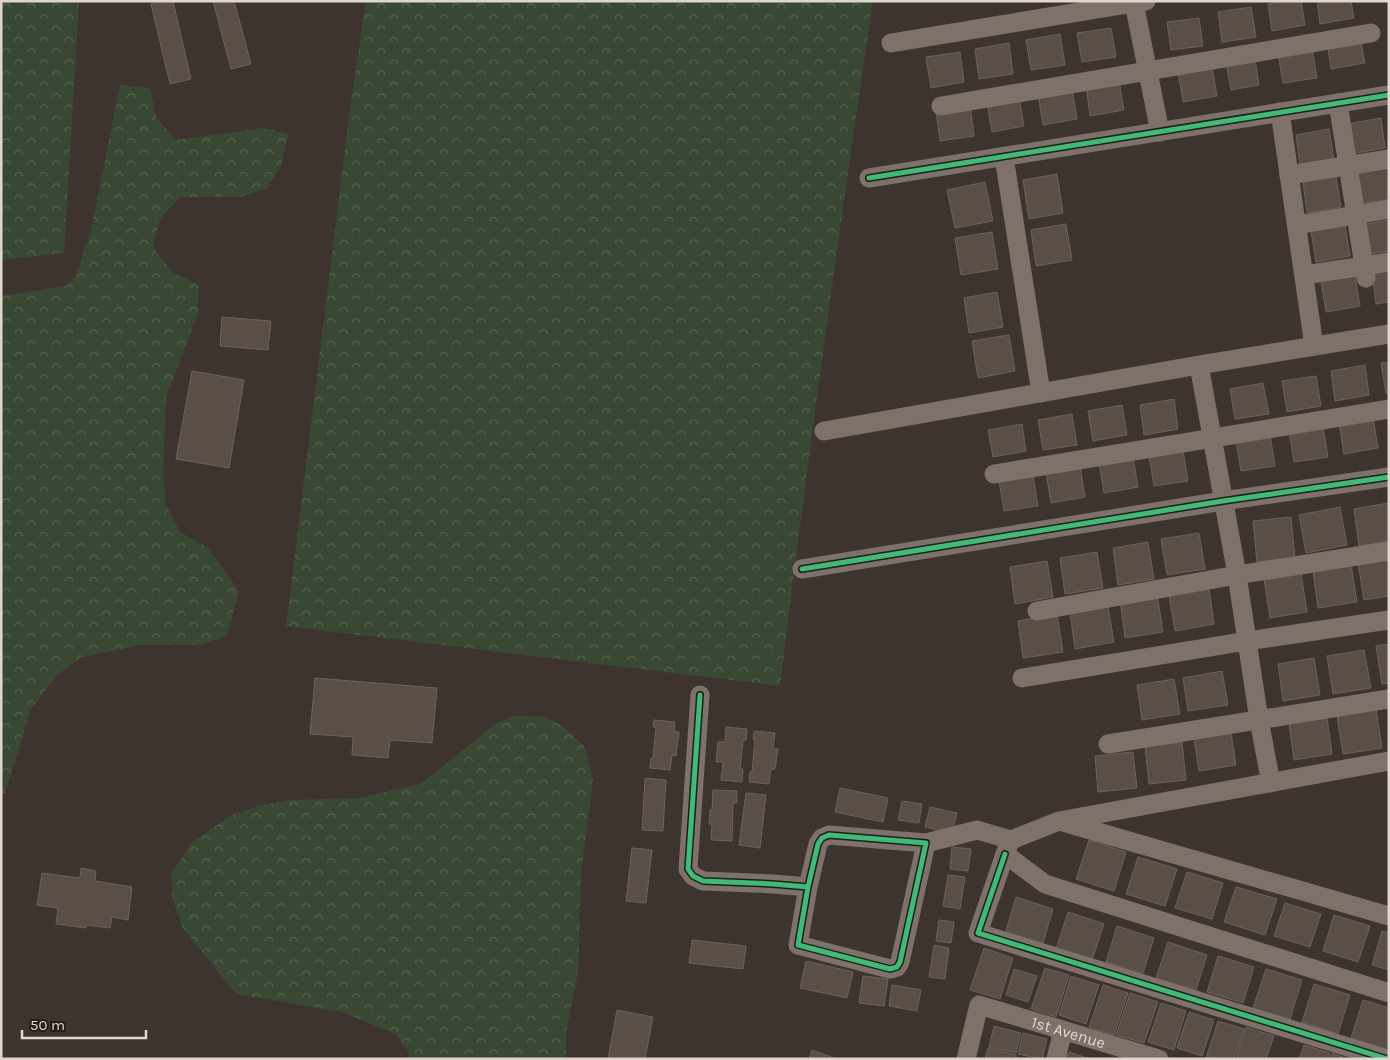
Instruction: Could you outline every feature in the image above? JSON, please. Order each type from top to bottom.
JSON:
[{"type":"street","points":[[891,43],[1140,2],[1147,70],[1160,132]]},
{"type":"street","points":[[942,106],[1370,33]]},
{"type":"street","points":[[869,178],[1389,95]]},
{"type":"street","points":[[1338,103],[1365,272]]},
{"type":"street","points":[[1280,112],[1314,346]]},
{"type":"street","points":[[1004,157],[1041,393]]},
{"type":"street","points":[[1289,175],[1389,159]]},
{"type":"street","points":[[1297,225],[1389,210]]},
{"type":"street","points":[[1304,275],[1365,272],[1389,262]]},
{"type":"street","points":[[824,431],[1199,365],[1389,334]]},
{"type":"street","points":[[1199,365],[1238,575],[1259,720],[1271,784]]},
{"type":"street","points":[[994,474],[1389,409]]},
{"type":"street","points":[[802,569],[1223,501],[1389,477]]},
{"type":"street","points":[[1037,611],[1238,575],[1389,551]]},
{"type":"street","points":[[1022,678],[1389,620]]},
{"type":"street","points":[[700,695],[688,869],[693,876],[703,881],[773,884],[808,888]]},
{"type":"street","points":[[1108,744],[1389,699]]},
{"type":"street","points":[[1387,1059],[978,933],[1008,847],[1059,821],[1271,784],[1389,761]]},
{"type":"street","points":[[1059,821],[1389,916]]},
{"type":"street","points":[[926,843],[900,962],[897,967],[890,969],[798,945],[808,888],[818,844],[822,838],[829,835],[926,843],[977,830],[1008,847],[1045,884],[1389,993]]},
{"type":"street","name":"1st Avenue","points":[[966,1059],[979,1006],[1158,1059]]},
{"type":"street","points":[[1056,1059],[1063,1030]]},
{"type":"green space","points":[[1,1],[79,1],[64,253],[1,260]]},
{"type":"green space","points":[[366,1],[873,1],[824,343],[780,686],[286,626],[350,109]]},
{"type":"green space","points":[[120,85],[150,88],[156,117],[175,140],[263,128],[288,134],[282,163],[267,189],[240,197],[180,197],[160,219],[153,247],[172,272],[199,285],[198,314],[166,397],[163,476],[166,505],[180,532],[207,547],[239,591],[227,636],[199,645],[140,645],[82,657],[57,675],[31,709],[5,793],[1,794],[1,296],[65,286],[75,278],[91,230]]},
{"type":"green space","points":[[512,716],[542,716],[560,724],[584,746],[593,779],[581,872],[578,972],[566,1033],[566,1059],[408,1059],[408,1051],[396,1034],[342,1012],[236,994],[182,927],[172,896],[172,873],[192,842],[232,815],[258,806],[288,800],[359,798],[421,784],[495,724]]},
{"type":"building","points":[[173,1],[191,79],[170,84],[151,4]]},
{"type":"building","points":[[213,1],[234,1],[251,64],[231,69]]},
{"type":"building","points":[[1301,1],[1305,25],[1272,31],[1268,4]]},
{"type":"building","points":[[1317,1],[1351,1],[1354,18],[1320,24]]},
{"type":"building","points":[[1251,7],[1256,37],[1222,42],[1218,12]]},
{"type":"building","points":[[1199,18],[1203,46],[1171,50],[1167,22]]},
{"type":"building","points":[[1111,28],[1116,57],[1082,62],[1077,33]]},
{"type":"building","points":[[1060,34],[1065,65],[1031,70],[1026,40]]},
{"type":"building","points":[[1360,37],[1365,63],[1331,69],[1327,42]]},
{"type":"building","points":[[1009,43],[1013,74],[979,79],[975,49]]},
{"type":"building","points":[[1312,48],[1317,78],[1283,83],[1278,53]]},
{"type":"building","points":[[960,52],[964,82],[931,88],[926,57]]},
{"type":"building","points":[[1255,59],[1259,85],[1231,90],[1226,63]]},
{"type":"building","points":[[1212,66],[1217,96],[1183,102],[1178,71]]},
{"type":"building","points":[[1119,80],[1124,110],[1090,116],[1086,85]]},
{"type":"building","points":[[1072,89],[1077,119],[1043,125],[1038,94]]},
{"type":"building","points":[[1019,97],[1024,126],[992,132],[987,102]]},
{"type":"building","points":[[970,105],[974,136],[940,141],[936,111]]},
{"type":"building","points":[[1381,118],[1385,148],[1351,154],[1347,124]]},
{"type":"building","points":[[1329,129],[1334,159],[1300,165],[1296,135]]},
{"type":"building","points":[[1389,168],[1389,199],[1359,204],[1355,174]]},
{"type":"building","points":[[1057,174],[1063,213],[1029,219],[1023,180]]},
{"type":"building","points":[[1336,177],[1341,207],[1307,213],[1303,182]]},
{"type":"building","points":[[985,182],[993,221],[955,228],[947,190]]},
{"type":"building","points":[[1389,220],[1389,251],[1370,254],[1365,224]]},
{"type":"building","points":[[1066,224],[1072,260],[1036,266],[1031,230]]},
{"type":"building","points":[[1345,226],[1350,256],[1316,262],[1311,231]]},
{"type":"building","points":[[992,232],[998,269],[961,275],[955,238]]},
{"type":"building","points":[[1389,271],[1389,302],[1376,304],[1372,274]]},
{"type":"building","points":[[1355,276],[1360,306],[1326,312],[1321,281]]},
{"type":"building","points":[[997,292],[1003,327],[969,333],[964,298]]},
{"type":"building","points":[[222,317],[271,321],[268,350],[220,346]]},
{"type":"building","points":[[1009,335],[1015,371],[978,378],[972,341]]},
{"type":"building","points":[[1389,362],[1389,393],[1386,393],[1381,363]]},
{"type":"building","points":[[1365,365],[1369,395],[1335,401],[1331,371]]},
{"type":"building","points":[[192,371],[244,380],[229,468],[176,459]]},
{"type":"building","points":[[1316,376],[1321,406],[1287,412],[1282,381]]},
{"type":"building","points":[[1263,383],[1269,414],[1235,419],[1230,389]]},
{"type":"building","points":[[1174,399],[1178,429],[1144,435],[1140,405]]},
{"type":"building","points":[[1122,405],[1127,435],[1093,441],[1088,411]]},
{"type":"building","points":[[1072,414],[1077,445],[1043,450],[1038,420]]},
{"type":"building","points":[[1373,418],[1378,448],[1344,454],[1339,423]]},
{"type":"building","points":[[1022,424],[1026,451],[993,457],[988,430]]},
{"type":"building","points":[[1323,426],[1328,457],[1294,462],[1289,432]]},
{"type":"building","points":[[1270,435],[1275,466],[1241,471],[1236,441]]},
{"type":"building","points":[[1183,450],[1188,481],[1154,486],[1149,456]]},
{"type":"building","points":[[1133,457],[1138,487],[1104,493],[1099,462]]},
{"type":"building","points":[[1080,467],[1085,497],[1051,503],[1046,472]]},
{"type":"building","points":[[1033,475],[1038,506],[1004,511],[999,481]]},
{"type":"building","points":[[1389,503],[1389,541],[1359,546],[1354,509]]},
{"type":"building","points":[[1340,507],[1347,545],[1306,553],[1299,515]]},
{"type":"building","points":[[1291,517],[1295,558],[1257,562],[1253,521]]},
{"type":"building","points":[[1199,533],[1205,569],[1167,575],[1161,539]]},
{"type":"building","points":[[1148,542],[1154,579],[1118,585],[1113,548]]},
{"type":"building","points":[[1097,552],[1103,588],[1065,594],[1060,558]]},
{"type":"building","points":[[1389,558],[1389,596],[1364,600],[1358,563]]},
{"type":"building","points":[[1047,561],[1053,597],[1015,604],[1010,567]]},
{"type":"building","points":[[1351,564],[1357,602],[1318,608],[1313,571]]},
{"type":"building","points":[[1301,573],[1307,612],[1270,618],[1264,579]]},
{"type":"building","points":[[1209,588],[1214,624],[1175,631],[1169,595]]},
{"type":"building","points":[[1157,594],[1163,632],[1125,638],[1120,600]]},
{"type":"building","points":[[1108,607],[1114,642],[1075,649],[1070,613]]},
{"type":"building","points":[[1057,614],[1063,652],[1023,658],[1018,621]]},
{"type":"building","points":[[1389,644],[1389,683],[1382,684],[1376,646]]},
{"type":"building","points":[[1364,650],[1371,688],[1333,694],[1327,656]]},
{"type":"building","points":[[1314,658],[1320,695],[1283,701],[1278,664]]},
{"type":"building","points":[[1222,671],[1228,705],[1188,711],[1183,678]]},
{"type":"building","points":[[315,678],[437,688],[432,743],[390,740],[388,758],[352,755],[353,737],[310,734]]},
{"type":"building","points":[[1174,679],[1180,714],[1142,720],[1137,685]]},
{"type":"building","points":[[1376,709],[1382,748],[1343,754],[1337,716]]},
{"type":"building","points":[[1327,717],[1332,754],[1294,760],[1289,724]]},
{"type":"building","points":[[654,720],[675,722],[674,732],[679,732],[676,756],[672,755],[670,770],[650,768],[651,758],[653,758],[656,727],[653,727]]},
{"type":"building","points":[[726,727],[747,729],[746,740],[743,740],[740,769],[743,769],[742,782],[721,780],[723,762],[716,762],[718,742],[725,742]]},
{"type":"building","points":[[754,731],[775,733],[773,749],[778,749],[775,769],[771,769],[769,784],[749,782],[750,772],[752,772]]},
{"type":"building","points":[[1231,733],[1236,765],[1199,771],[1194,739]]},
{"type":"building","points":[[1182,742],[1186,780],[1149,784],[1145,747]]},
{"type":"building","points":[[1133,752],[1137,788],[1098,792],[1095,756]]},
{"type":"building","points":[[645,778],[666,780],[663,831],[642,830]]},
{"type":"building","points":[[840,788],[888,798],[883,822],[835,812]]},
{"type":"building","points":[[713,790],[737,791],[737,803],[733,803],[732,841],[711,840],[712,824],[709,824]]},
{"type":"building","points":[[746,793],[766,795],[760,848],[739,845]]},
{"type":"building","points":[[902,801],[922,804],[919,823],[898,820]]},
{"type":"building","points":[[930,807],[957,813],[952,834],[925,827]]},
{"type":"building","points":[[1089,840],[1126,852],[1114,891],[1076,879]]},
{"type":"building","points":[[952,847],[971,849],[968,871],[950,869]]},
{"type":"building","points":[[632,848],[652,850],[646,903],[626,901]]},
{"type":"building","points":[[1138,857],[1177,869],[1165,906],[1126,894]]},
{"type":"building","points":[[81,868],[96,871],[95,881],[132,887],[128,920],[112,917],[110,928],[86,925],[86,928],[56,924],[58,908],[37,905],[42,873],[80,878]]},
{"type":"building","points":[[1187,872],[1223,883],[1212,919],[1175,908]]},
{"type":"building","points":[[948,875],[965,877],[960,909],[943,906]]},
{"type":"building","points":[[1236,887],[1277,899],[1265,935],[1224,922]]},
{"type":"building","points":[[1016,897],[1053,909],[1042,946],[1005,934]]},
{"type":"building","points":[[1285,903],[1321,914],[1310,947],[1274,936]]},
{"type":"building","points":[[1068,912],[1104,924],[1092,960],[1056,949]]},
{"type":"building","points":[[1334,915],[1370,926],[1358,962],[1323,951]]},
{"type":"building","points":[[939,920],[954,922],[951,943],[936,941]]},
{"type":"building","points":[[1117,926],[1154,938],[1143,973],[1106,962]]},
{"type":"building","points":[[1382,931],[1389,933],[1389,970],[1372,965]]},
{"type":"building","points":[[692,940],[746,946],[743,969],[689,963]]},
{"type":"building","points":[[1168,942],[1207,955],[1196,990],[1156,978]]},
{"type":"building","points":[[934,945],[949,948],[945,979],[929,977]]},
{"type":"building","points":[[984,948],[1013,958],[1000,999],[970,990]]},
{"type":"building","points":[[1218,956],[1254,967],[1243,1003],[1207,992]]},
{"type":"building","points":[[806,961],[853,972],[847,998],[800,988]]},
{"type":"building","points":[[1045,968],[1069,975],[1056,1017],[1031,1009]]},
{"type":"building","points":[[1014,969],[1037,976],[1028,1002],[1006,995]]},
{"type":"building","points":[[1266,969],[1302,980],[1290,1019],[1253,1008]]},
{"type":"building","points":[[863,976],[888,979],[884,1006],[859,1003]]},
{"type":"building","points":[[1071,976],[1099,985],[1086,1024],[1059,1015]]},
{"type":"building","points":[[1314,984],[1350,995],[1338,1034],[1302,1022]]},
{"type":"building","points":[[892,985],[921,990],[917,1011],[889,1006]]},
{"type":"building","points":[[1103,985],[1128,993],[1114,1035],[1089,1027]]},
{"type":"building","points":[[1130,993],[1158,1002],[1144,1043],[1116,1035]]},
{"type":"building","points":[[1363,1000],[1389,1008],[1389,1050],[1351,1038]]},
{"type":"building","points":[[1161,1003],[1186,1011],[1174,1050],[1148,1042]]},
{"type":"building","points":[[617,1010],[653,1017],[645,1059],[608,1059]]},
{"type":"building","points":[[1189,1012],[1214,1020],[1202,1056],[1177,1048]]},
{"type":"building","points":[[1218,1021],[1244,1029],[1234,1059],[1206,1058]]},
{"type":"building","points":[[994,1026],[1021,1033],[1016,1053],[989,1047]]},
{"type":"building","points":[[1246,1027],[1274,1036],[1266,1059],[1236,1059]]},
{"type":"building","points":[[1023,1033],[1047,1039],[1042,1059],[1018,1054]]},
{"type":"building","points":[[1304,1045],[1330,1053],[1328,1059],[1299,1059]]},
{"type":"building","points":[[988,1048],[1016,1055],[1016,1059],[985,1059]]},
{"type":"building","points":[[812,1050],[837,1059],[809,1059]]},
{"type":"building","points":[[1069,1052],[1090,1059],[1066,1059]]},
{"type":"building","points":[[1332,1053],[1348,1059],[1330,1059]]},
{"type":"cycle path","points":[[869,178],[1389,95]]},
{"type":"cycle path","points":[[802,569],[1223,501],[1389,477]]},
{"type":"cycle path","points":[[700,695],[688,869],[693,876],[703,881],[808,887],[818,844],[822,838],[829,835],[926,843],[900,962],[897,967],[890,969],[798,945],[808,887]]},
{"type":"cycle path","points":[[1005,854],[978,933],[1387,1059]]}]
